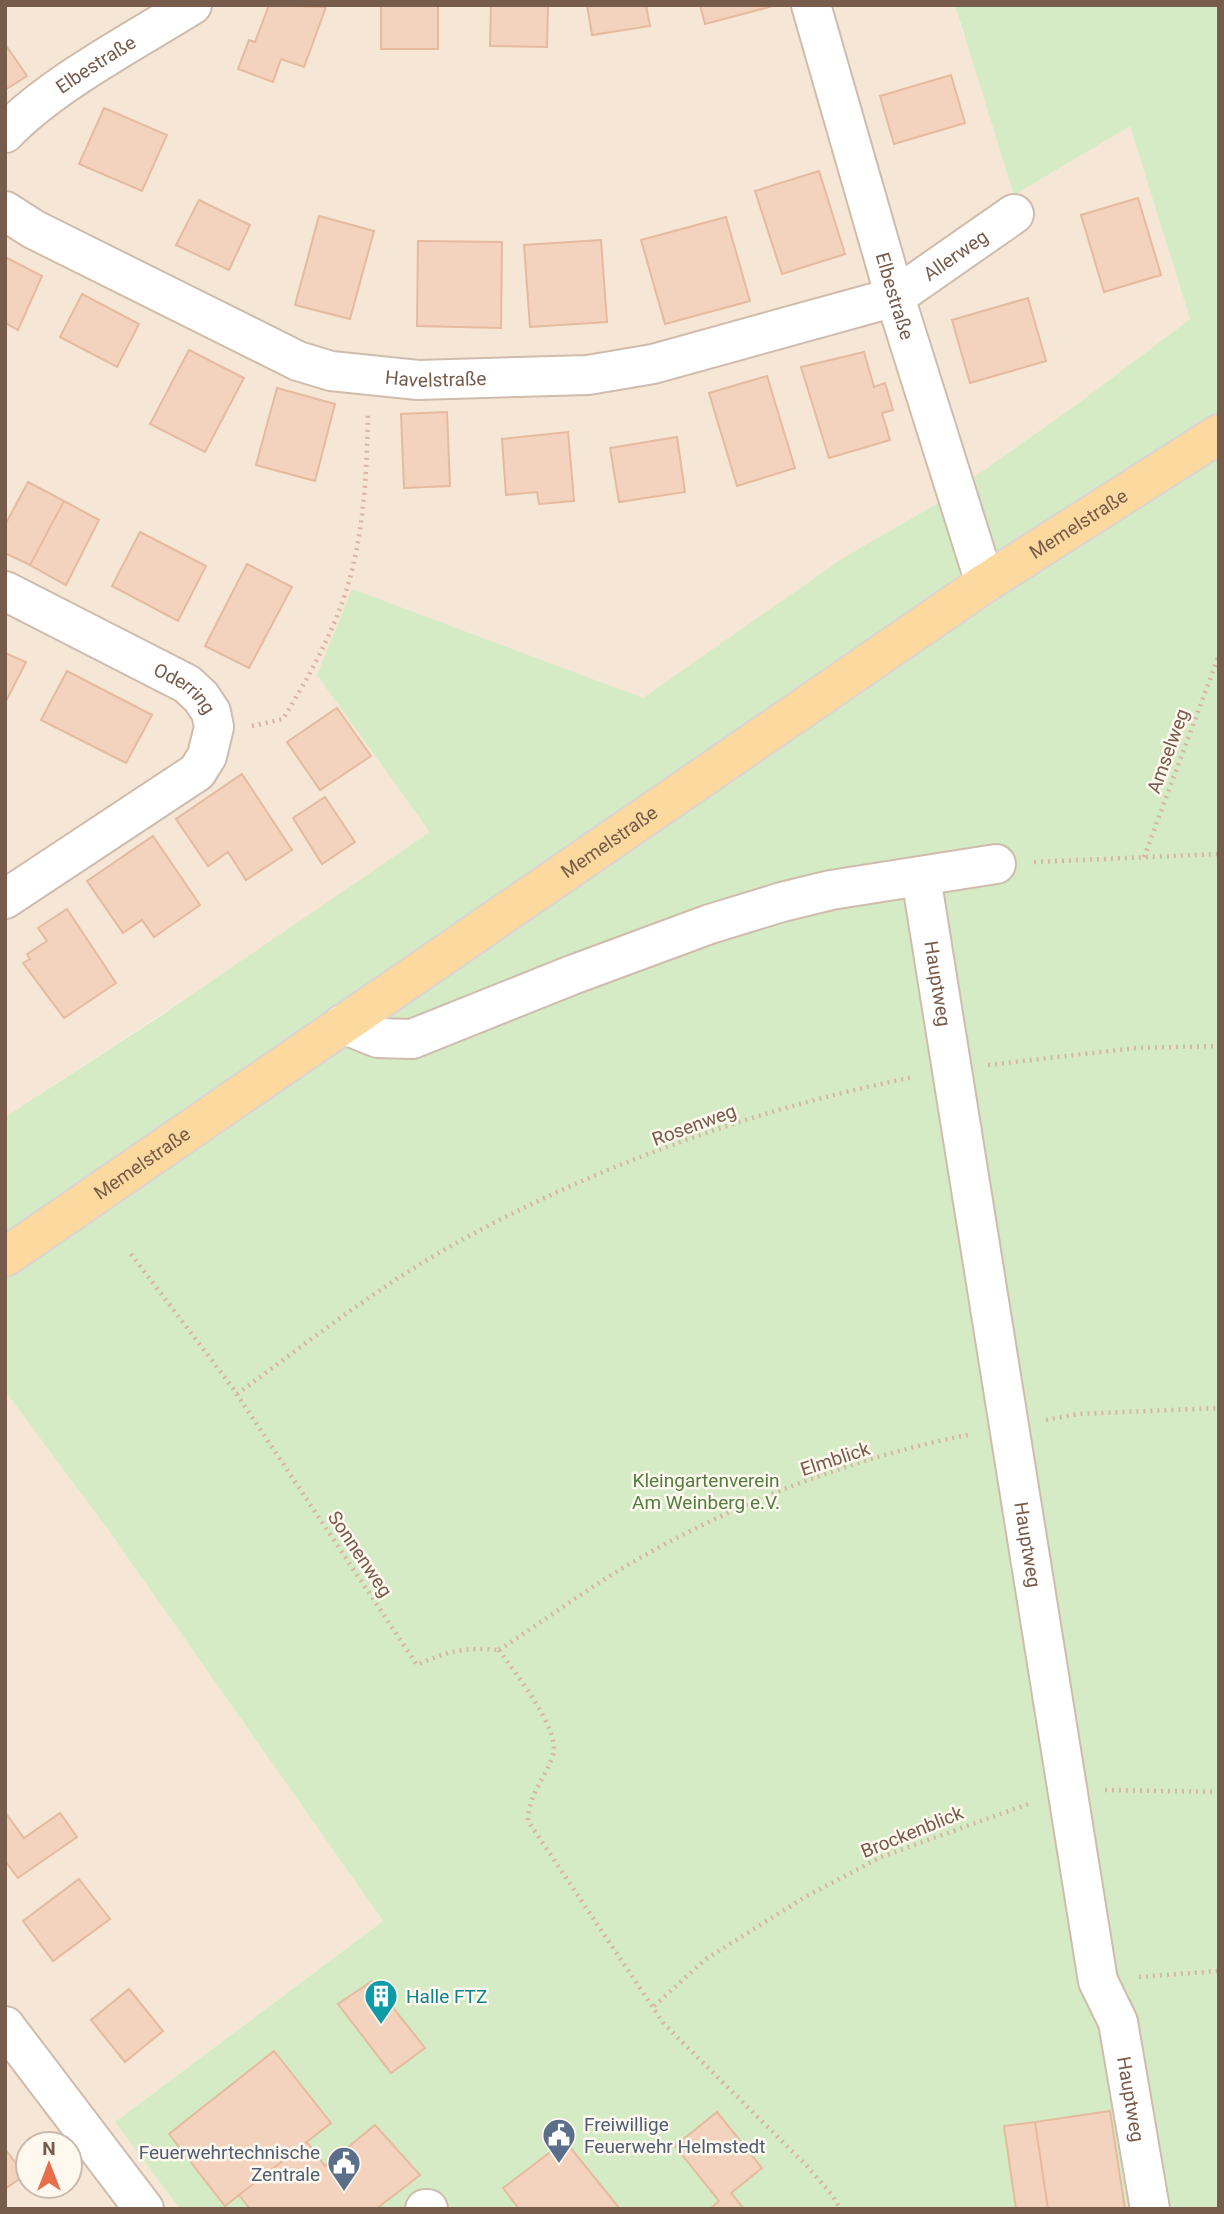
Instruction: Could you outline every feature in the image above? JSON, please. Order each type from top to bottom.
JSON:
[{"type":"main road","name":"Memelstraße","points":[[5,1257],[985,583],[1219,434]]},
{"type":"street","name":"Elbestraße","points":[[5,133],[21,117],[73,81],[192,5]]},
{"type":"street","name":"Elbestraße","points":[[811,5],[895,297],[985,583]]},
{"type":"street","name":"Havelstraße","points":[[5,211],[33,229],[298,361],[331,371],[369,377],[418,380],[588,375],[653,364],[713,349],[895,297]]},
{"type":"street","name":"Allerweg","points":[[895,297],[1014,214]]},
{"type":"street","name":"Oderring","points":[[5,590],[187,684],[211,712],[214,727],[207,756],[197,772],[5,899]]},
{"type":"street","points":[[343,1024],[378,1038],[412,1039],[710,924],[831,890],[996,864]]},
{"type":"street","name":"Hauptweg","points":[[920,877],[1070,1791],[1098,1981],[1118,2022],[1150,2209]]},
{"type":"street","points":[[5,2026],[144,2209]]},
{"type":"path","points":[[214,727],[256,726],[283,719],[341,603],[354,564],[363,508],[369,377]]},
{"type":"path","name":"Amselweg","points":[[1144,857],[1219,655]]},
{"type":"path","points":[[996,864],[1219,853]]},
{"type":"path","name":"Rosenweg","points":[[237,1394],[376,1294],[451,1246],[532,1205],[647,1157],[770,1112],[849,1090],[952,1070],[1087,1052],[1219,1046]]},
{"type":"path","name":"Sonnenweg","points":[[131,1254],[233,1387],[417,1665],[448,1652],[470,1647],[499,1650]]},
{"type":"path","name":"Elmblick","points":[[499,1650],[645,1555],[708,1522],[824,1475],[937,1441],[1078,1414],[1219,1408]]},
{"type":"path","points":[[499,1650],[552,1731],[554,1752],[528,1804],[528,1821],[664,2024],[806,2165],[833,2196],[840,2209]]},
{"type":"path","name":"Brockenblick","points":[[654,2006],[706,1959],[751,1928],[870,1863],[934,1835],[1070,1791],[1219,1791]]},
{"type":"path","points":[[1098,1981],[1219,1971]]},
{"type":"shaded area","points":[[5,5],[955,5],[964,36],[1130,125],[1190,319],[1080,402],[936,504],[843,558],[643,699],[5,1117]]},
{"type":"shaded area","points":[[5,1391],[109,1531],[383,1921],[115,2122],[180,2209],[5,2209]]},
{"type":"green space","name":"Kleingartenverein Am Weinberg e.V.","points":[[955,5],[1219,5],[1219,2209],[180,2209],[115,2122],[383,1921],[109,1531],[5,1391],[5,1117],[159,1017],[430,832],[317,675],[352,589],[643,698],[843,558],[936,504],[1080,402],[1190,319],[1130,126],[1014,195]]},
{"type":"building","points":[[269,5],[326,7],[304,67],[281,59],[273,82],[238,69],[249,40],[255,42]]},
{"type":"building","points":[[381,5],[438,5],[438,49],[381,49]]},
{"type":"building","points":[[491,5],[548,5],[547,47],[490,46]]},
{"type":"building","points":[[587,5],[646,5],[650,26],[592,35]]},
{"type":"building","points":[[700,5],[773,5],[773,6],[705,24]]},
{"type":"building","points":[[5,44],[27,76],[5,90]]},
{"type":"building","points":[[951,75],[965,123],[894,144],[880,96]]},
{"type":"building","points":[[104,108],[167,135],[142,191],[79,164]]},
{"type":"building","points":[[819,171],[845,254],[782,274],[755,191]]},
{"type":"building","points":[[1138,198],[1161,275],[1104,292],[1081,215]]},
{"type":"building","points":[[199,200],[250,225],[229,270],[176,245]]},
{"type":"building","points":[[319,216],[374,231],[350,319],[295,305]]},
{"type":"building","points":[[726,217],[750,301],[665,324],[641,240]]},
{"type":"building","points":[[601,240],[607,322],[530,327],[524,245]]},
{"type":"building","points":[[418,241],[502,242],[501,328],[417,326]]},
{"type":"building","points":[[5,257],[42,276],[18,330],[5,323]]},
{"type":"building","points":[[82,294],[139,324],[117,367],[60,337]]},
{"type":"building","points":[[1028,298],[1046,361],[970,383],[952,320]]},
{"type":"building","points":[[189,350],[244,378],[205,452],[150,424]]},
{"type":"building","points":[[864,352],[874,387],[885,383],[893,410],[882,413],[890,440],[829,458],[801,367]]},
{"type":"building","points":[[767,376],[795,468],[737,486],[709,393]]},
{"type":"building","points":[[277,388],[335,404],[315,481],[256,465]]},
{"type":"building","points":[[447,412],[450,486],[404,488],[401,414]]},
{"type":"building","points":[[568,432],[574,501],[539,504],[537,492],[506,495],[502,439]]},
{"type":"building","points":[[677,437],[685,492],[619,502],[610,448]]},
{"type":"building","points":[[28,482],[64,501],[30,565],[5,553],[5,525]]},
{"type":"building","points":[[64,501],[99,520],[66,585],[30,565]]},
{"type":"building","points":[[140,532],[206,566],[178,621],[112,586]]},
{"type":"building","points":[[247,564],[292,587],[249,668],[205,646]]},
{"type":"building","points":[[5,653],[26,662],[5,703]]},
{"type":"building","points":[[67,671],[152,715],[126,763],[41,720]]},
{"type":"building","points":[[337,708],[371,756],[320,790],[287,742]]},
{"type":"building","points":[[242,774],[292,850],[246,880],[228,852],[208,866],[176,819]]},
{"type":"building","points":[[325,797],[355,842],[322,864],[293,818]]},
{"type":"building","points":[[153,836],[200,905],[154,937],[142,920],[123,933],[87,881]]},
{"type":"building","points":[[67,909],[116,983],[64,1018],[23,963],[30,959],[27,954],[47,941],[38,928]]},
{"type":"building","points":[[5,1812],[24,1838],[60,1813],[77,1837],[18,1878],[5,1861]]},
{"type":"building","points":[[79,1879],[110,1919],[53,1961],[23,1921]]},
{"type":"building","name":"Halle FTZ","points":[[372,1981],[425,2048],[391,2073],[338,2004]]},
{"type":"building","points":[[129,1989],[163,2031],[125,2062],[91,2020]]},
{"type":"building","points":[[274,2051],[331,2123],[225,2206],[169,2134]]},
{"type":"building","points":[[1110,2111],[1125,2209],[1048,2209],[1035,2122]]},
{"type":"building","points":[[717,2112],[762,2168],[731,2193],[744,2209],[710,2209],[719,2201],[675,2146]]},
{"type":"building","points":[[1035,2122],[1048,2209],[1016,2209],[1004,2126]]},
{"type":"building","points":[[375,2125],[420,2175],[376,2209],[250,2209],[239,2195],[307,2142],[325,2166]]},
{"type":"building","name":"Freiwillige Feuerwehr Helmstedt","points":[[565,2141],[620,2209],[519,2209],[503,2188]]},
{"type":"building","points":[[5,2149],[14,2161],[14,2183],[5,2189]]},
{"type":"place","name":"Halle FTZ","points":[[381,2026]]},
{"type":"place","name":"Freiwillige Feuerwehr Helmstedt","points":[[559,2165]]},
{"type":"place","name":"Feuerwehrtechnische Zentrale","points":[[344,2193]]}]
